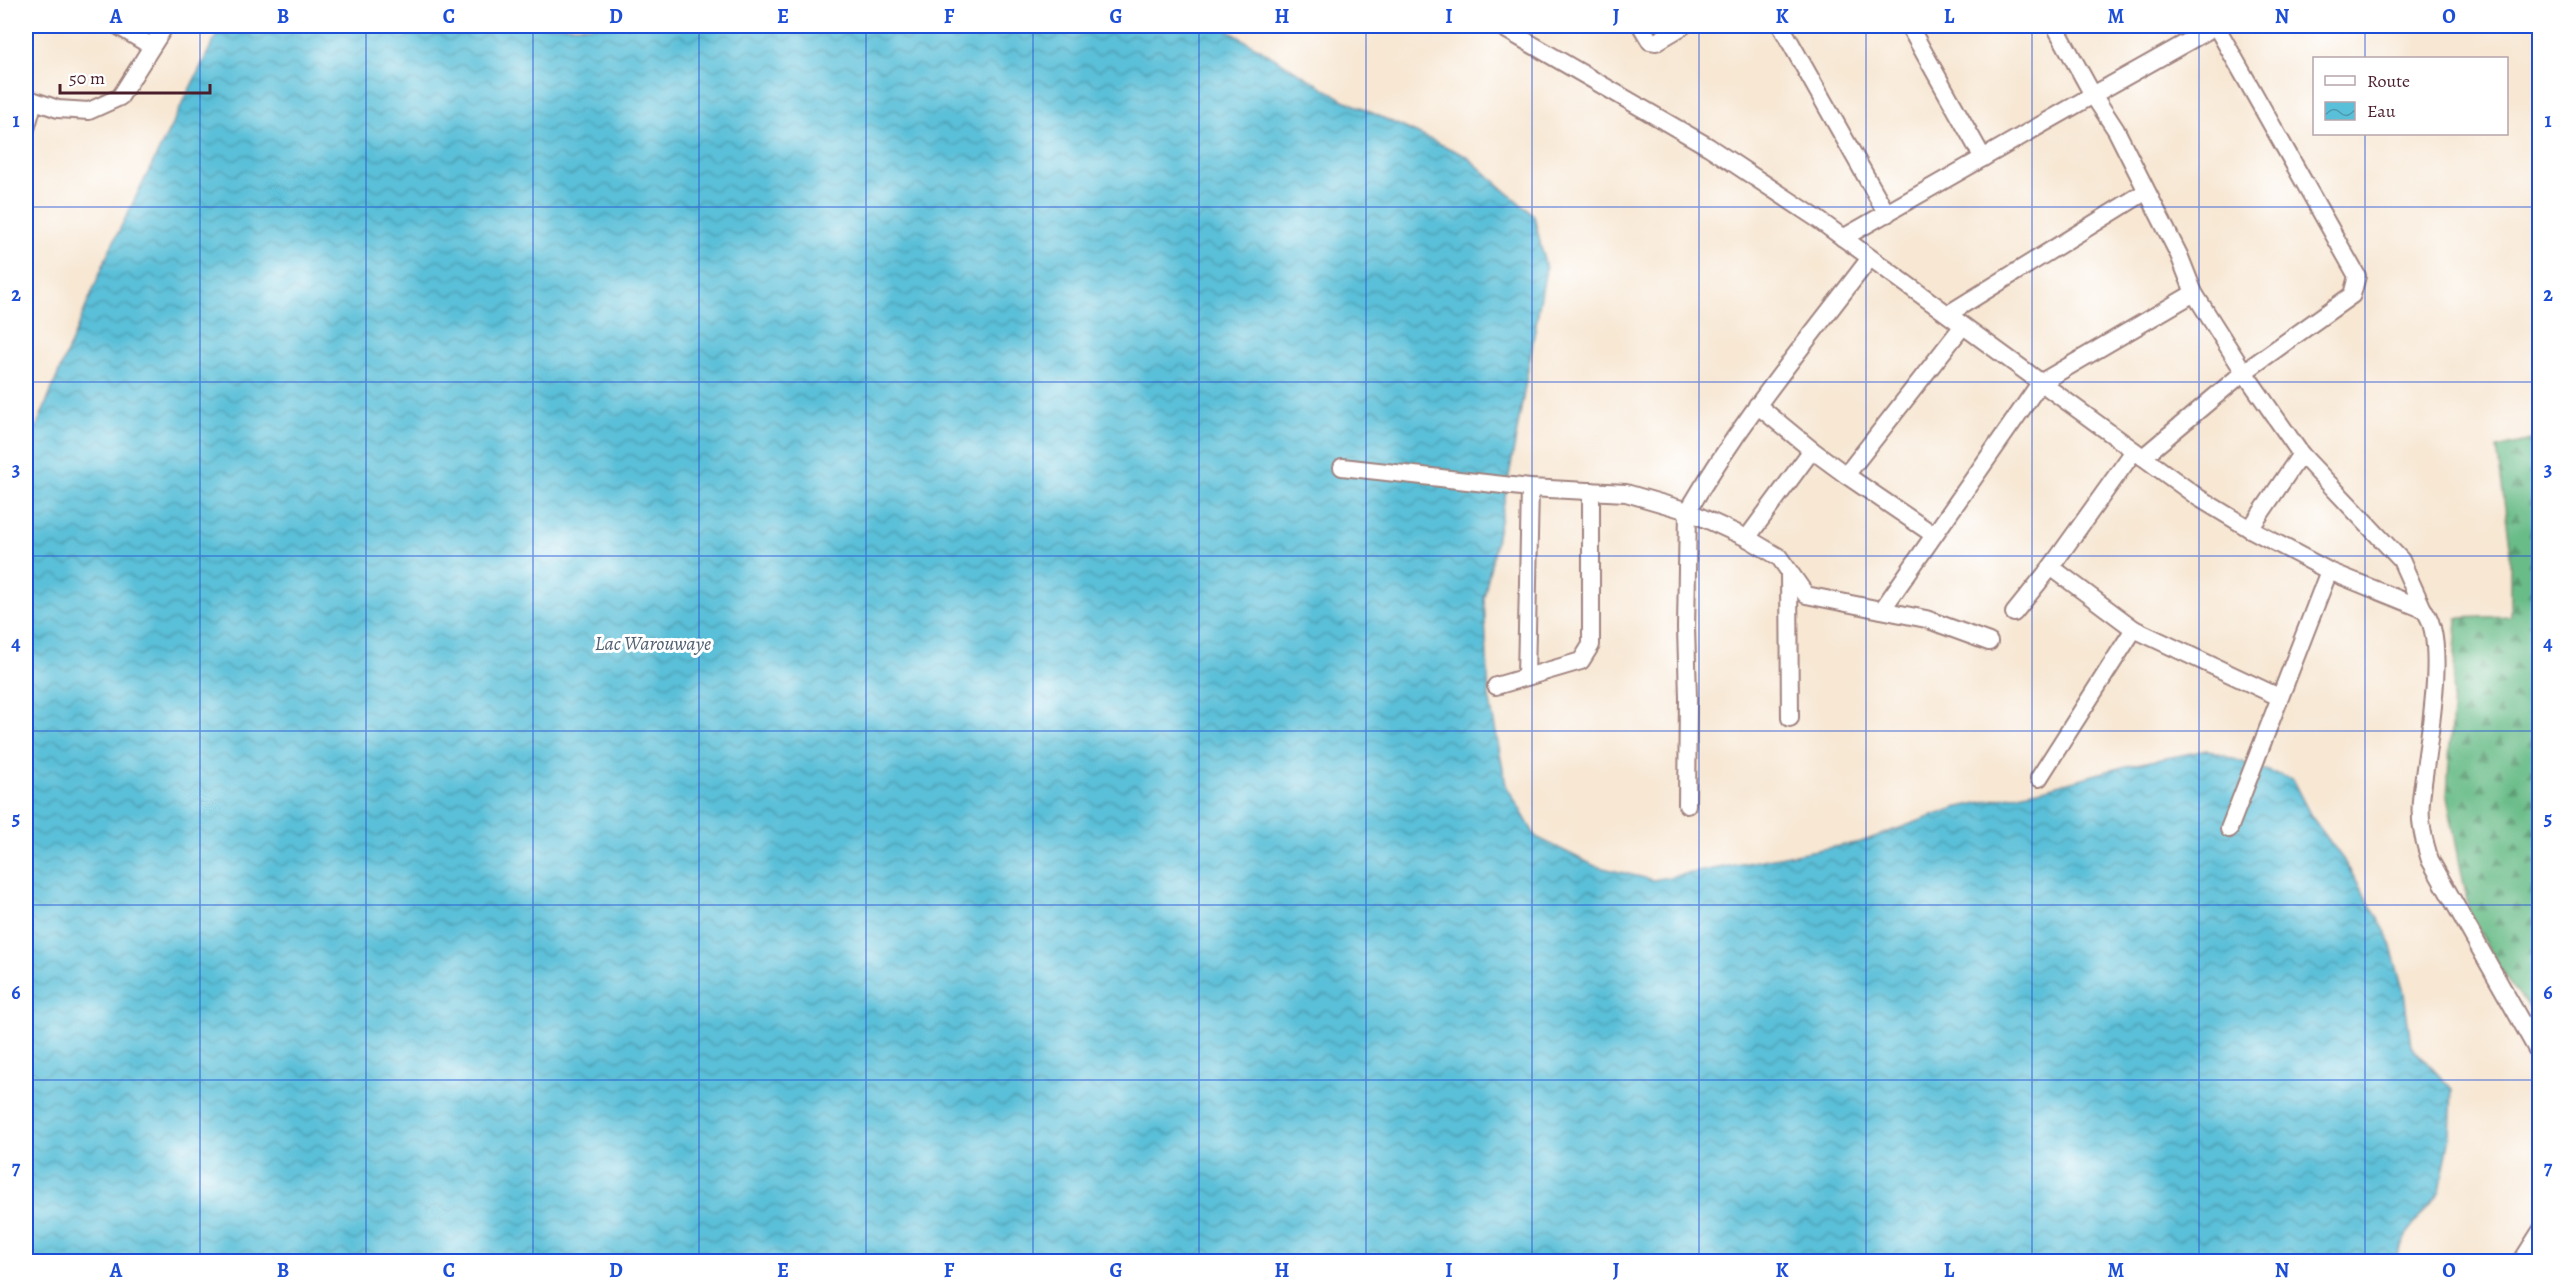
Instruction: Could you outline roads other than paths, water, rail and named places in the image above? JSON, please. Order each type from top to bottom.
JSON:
[{"type":"street","points":[[118,26],[152,46]]},
{"type":"street","points":[[26,129],[30,99],[58,109],[89,111],[120,97],[165,26]]},
{"type":"street","points":[[1500,26],[1709,147],[1843,238],[2199,498],[2250,529],[2329,571],[2423,609]]},
{"type":"street","points":[[1641,26],[1650,41],[1656,42],[1683,26]]},
{"type":"street","points":[[1780,26],[1887,214]]},
{"type":"street","points":[[1909,26],[1983,158]]},
{"type":"street","points":[[2055,26],[2116,130],[2145,192],[2179,255],[2194,293],[2244,372],[2301,454],[2401,560],[2423,609],[2431,620],[2436,675],[2421,802],[2422,833],[2430,860],[2540,1055]]},
{"type":"street","points":[[1843,238],[2207,30],[2209,26]]},
{"type":"street","points":[[2014,613],[2139,454],[2244,372],[2352,295],[2357,276],[2216,26]]},
{"type":"street","points":[[1948,314],[2145,192]]},
{"type":"street","points":[[1687,805],[1688,511],[1716,463],[1782,370],[1870,258]]},
{"type":"street","points":[[1882,610],[2040,384],[2194,293]]},
{"type":"street","points":[[1846,475],[1962,327]]},
{"type":"street","points":[[1757,405],[1846,475],[1935,535]]},
{"type":"street","points":[[1748,538],[1812,450]]},
{"type":"street","points":[[2250,529],[2301,454]]},
{"type":"street","points":[[1342,467],[1530,488],[1626,493],[1688,511],[1748,538],[1779,557],[1806,595],[1926,619],[1989,642]]},
{"type":"street","points":[[1526,677],[1530,488]]},
{"type":"street","points":[[1496,686],[1581,661],[1591,645],[1591,491]]},
{"type":"street","points":[[2051,567],[2134,629],[2279,697]]},
{"type":"street","points":[[1789,571],[1790,718]]},
{"type":"street","points":[[2229,829],[2329,571]]},
{"type":"street","points":[[2039,778],[2134,629]]},
{"type":"street","points":[[2522,1262],[2540,1232]]},
{"type":"water","name":"Lac Warouwaye","points":[[221,26],[1221,26],[1344,100],[1466,156],[1534,216],[1546,268],[1506,493],[1484,597],[1489,697],[1506,785],[1536,837],[1595,866],[1653,880],[1861,842],[1955,808],[2043,789],[2126,766],[2207,750],[2292,779],[2311,816],[2345,862],[2388,936],[2404,993],[2411,1046],[2452,1089],[2450,1135],[2440,1191],[2407,1234],[2394,1261],[26,1262],[26,452],[109,251]]}]
